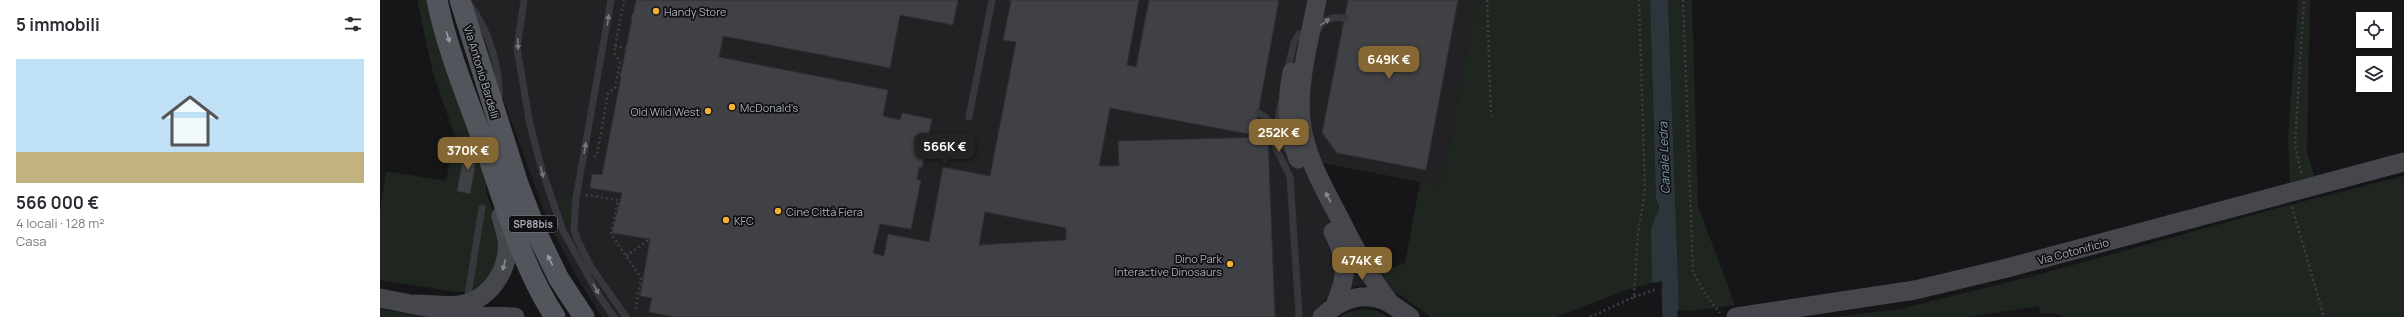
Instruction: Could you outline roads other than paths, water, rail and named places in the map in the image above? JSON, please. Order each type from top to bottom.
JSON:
[{"type":"main road","name":"Via Antonio Bardelli","points":[[437,0],[458,70],[497,185],[527,264],[555,317]]},
{"type":"main road","name":"Via Antonio Bardelli","points":[[460,0],[498,123],[538,236],[559,279],[584,317]]},
{"type":"street","points":[[1306,0],[1286,110],[1289,132],[1311,191],[1343,256],[1344,281],[1325,314]]},
{"type":"street","points":[[1317,0],[1302,83],[1301,120],[1308,152],[1327,194],[1369,276],[1402,312]]},
{"type":"street","name":"Via Cotonificio","points":[[1736,317],[1915,290],[2294,193],[2404,162]]},
{"type":"street","points":[[416,304],[458,305],[466,303],[493,286],[504,266],[507,239],[499,208],[497,185]]},
{"type":"street","points":[[1325,314],[1362,297],[1376,298],[1402,312]]},
{"type":"street","points":[[380,298],[466,315],[515,317]]},
{"type":"lane","points":[[465,0],[480,17],[498,74],[498,123]]},
{"type":"lane","points":[[524,0],[517,48],[530,125],[543,176],[563,231],[600,297],[614,317]]},
{"type":"lane","points":[[612,0],[576,198],[574,228],[591,266],[626,317]]},
{"type":"lane","points":[[969,117],[992,0]]},
{"type":"lane","points":[[1302,83],[1312,43],[1319,26],[1330,18],[1345,18]]},
{"type":"lane","points":[[1298,317],[1290,177],[1276,148],[1275,130],[1292,50],[1299,34]]},
{"type":"lane","points":[[1258,113],[1268,120],[1282,144],[1299,160],[1290,177]]},
{"type":"lane","points":[[466,303],[482,208]]},
{"type":"water","points":[[1650,0],[1668,0],[1679,310],[1663,311],[1662,281],[1652,283],[1651,229],[1659,208],[1656,199]]},
{"type":"waterway","name":"Canale Ledra","points":[[1669,291],[1670,317]]},
{"type":"place","name":"Handy Store","points":[[656,11]]},
{"type":"place","name":"McDonald's","points":[[732,107]]},
{"type":"place","name":"Old Wild West","points":[[708,111]]},
{"type":"place","name":"Cine Città Fiera","points":[[778,211]]},
{"type":"place","name":"KFC","points":[[726,220]]},
{"type":"place","name":"Dino Park Interactive Dinosaurs","points":[[1230,264]]}]
